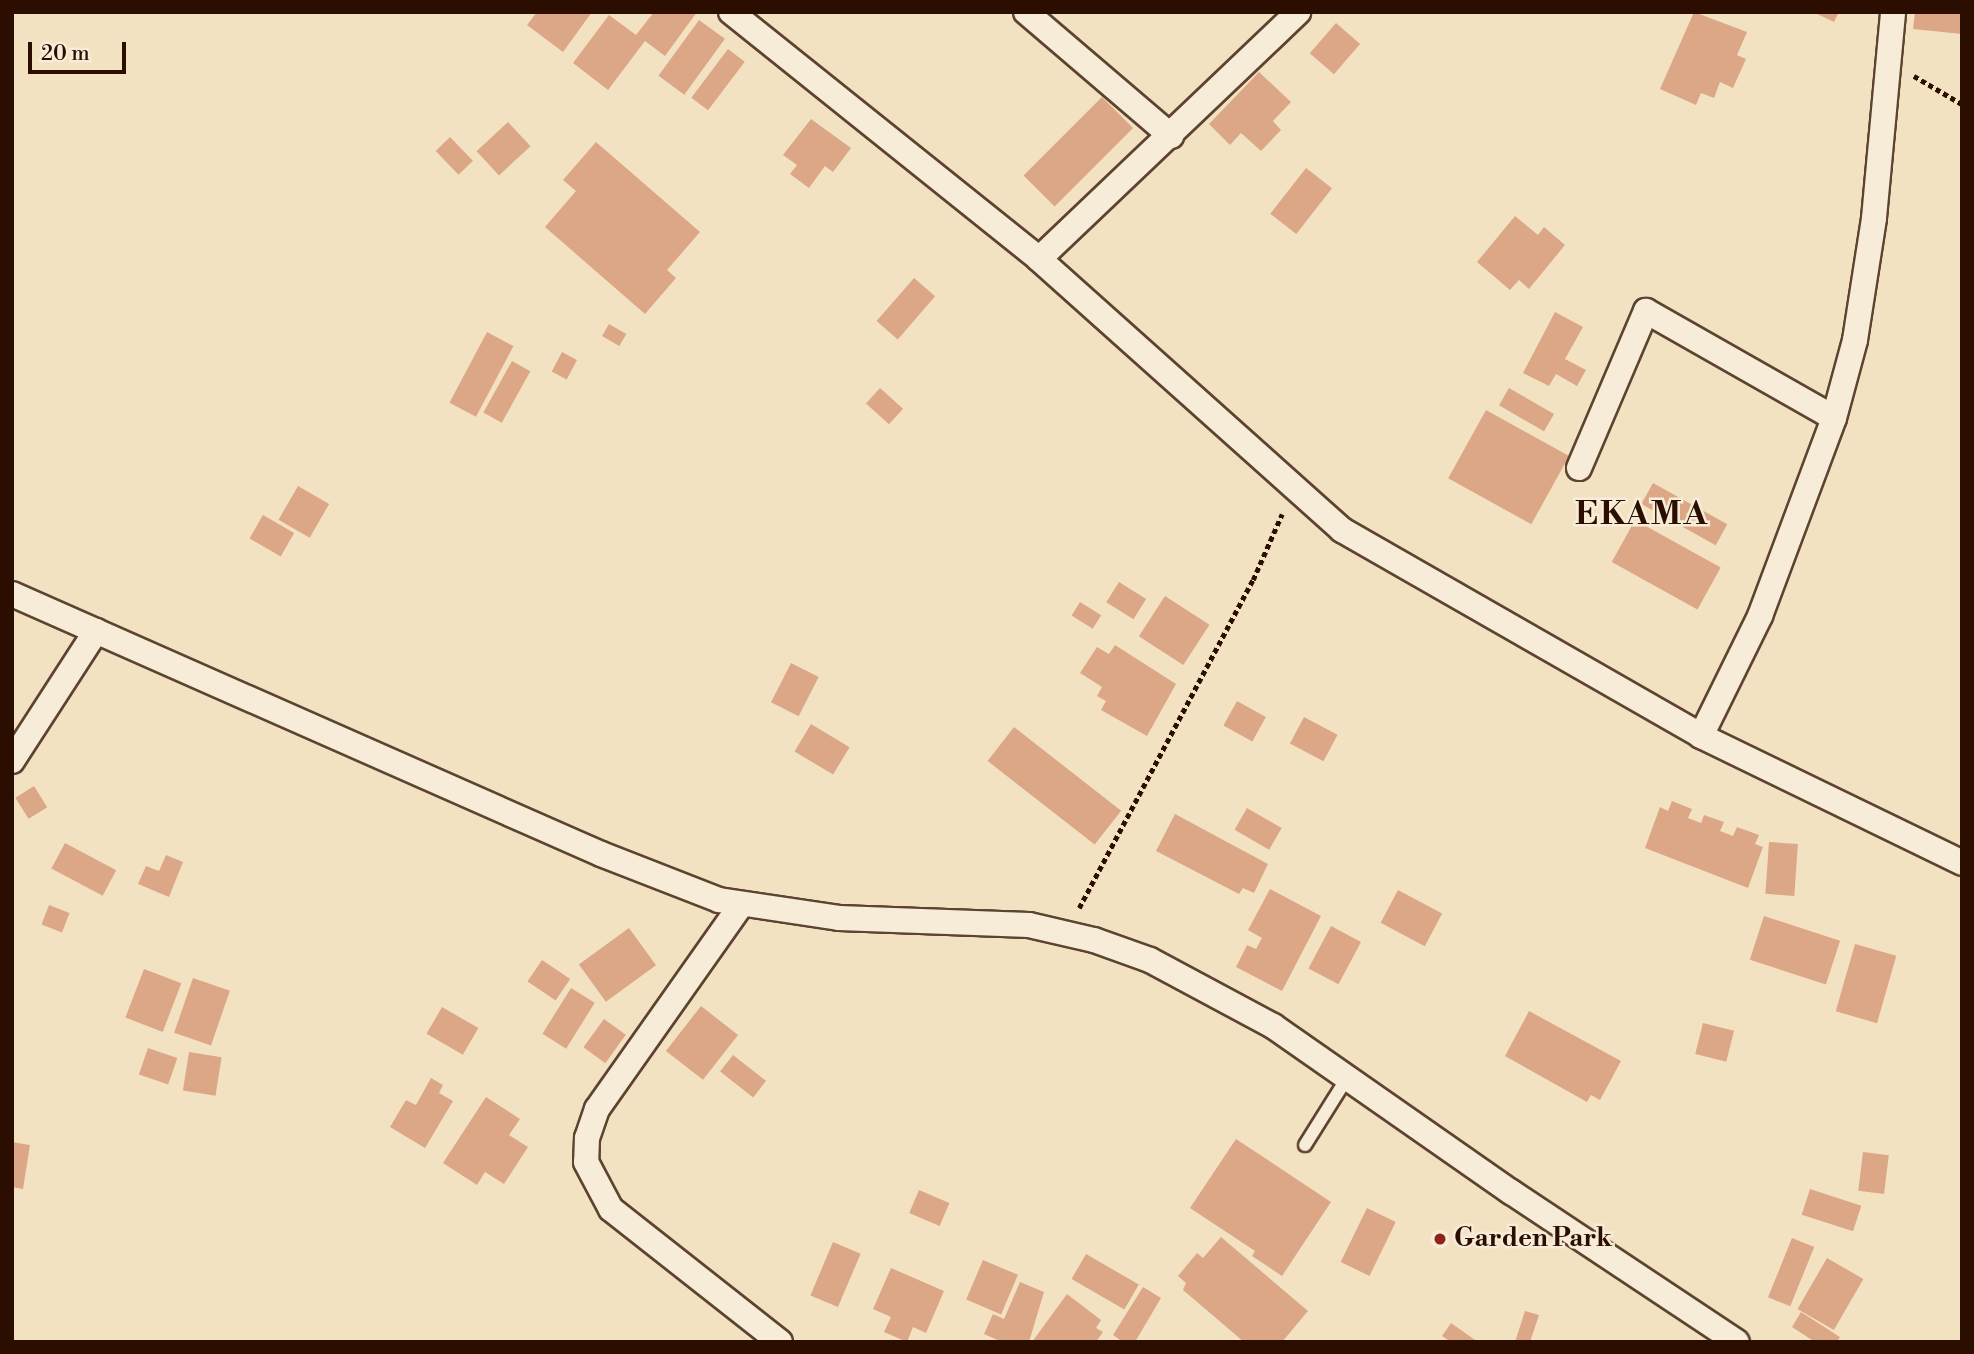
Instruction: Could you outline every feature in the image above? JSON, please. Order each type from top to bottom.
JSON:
[{"type":"street","points":[[731,12],[1039,259],[1170,372],[1293,490],[1342,530],[1701,736],[1962,863]]},
{"type":"street","points":[[1026,12],[1171,136]]},
{"type":"street","points":[[1039,259],[1298,12]]},
{"type":"street","points":[[1701,736],[1760,615],[1834,418],[1865,282],[1894,12]]},
{"type":"street","points":[[1579,468],[1646,311],[1834,418]]},
{"type":"street","points":[[12,594],[601,854],[741,905],[839,918],[1029,925],[1065,933],[1150,960],[1219,993],[1737,1342]]},
{"type":"street","points":[[12,761],[96,631]]},
{"type":"street","points":[[741,905],[597,1109],[587,1138],[586,1162],[611,1209],[780,1342]]},
{"type":"lane","points":[[1305,1145],[1347,1078]]},
{"type":"path","points":[[1888,59],[1962,104]]},
{"type":"path","points":[[1065,933],[1116,845],[1247,592],[1293,490]]},
{"type":"building","points":[[537,12],[592,12],[563,52],[527,25]]},
{"type":"building","points":[[654,12],[697,12],[665,56],[645,41],[608,90],[573,63],[609,15],[636,35]]},
{"type":"building","points":[[1694,12],[1747,32],[1737,55],[1746,59],[1733,88],[1720,82],[1714,98],[1701,93],[1696,105],[1660,89]]},
{"type":"building","points":[[1813,12],[1839,12],[1834,22]]},
{"type":"building","points":[[1915,12],[1962,12],[1962,34],[1913,29]]},
{"type":"building","points":[[699,20],[725,39],[684,95],[658,76]]},
{"type":"building","points":[[1336,23],[1360,44],[1334,74],[1310,53]]},
{"type":"building","points":[[728,49],[745,62],[708,110],[691,98]]},
{"type":"building","points":[[1259,72],[1291,102],[1273,121],[1281,130],[1261,151],[1241,133],[1230,145],[1209,124]]},
{"type":"building","points":[[1102,97],[1133,128],[1055,207],[1024,175]]},
{"type":"building","points":[[811,119],[851,148],[833,172],[825,166],[809,188],[790,174],[797,165],[783,155]]},
{"type":"building","points":[[508,122],[531,146],[499,175],[477,151]]},
{"type":"building","points":[[450,137],[473,161],[459,175],[436,151]]},
{"type":"building","points":[[596,142],[700,232],[667,270],[676,278],[645,314],[545,227],[576,191],[563,180]]},
{"type":"building","points":[[1306,168],[1332,188],[1296,234],[1270,214]]},
{"type":"building","points":[[1515,216],[1538,235],[1544,227],[1565,245],[1529,289],[1519,280],[1510,290],[1477,262]]},
{"type":"building","points":[[914,278],[935,296],[898,339],[877,321]]},
{"type":"building","points":[[1555,312],[1583,327],[1565,359],[1586,370],[1577,386],[1556,374],[1549,386],[1523,373]]},
{"type":"building","points":[[609,324],[626,334],[619,346],[602,336]]},
{"type":"building","points":[[487,332],[513,346],[476,417],[449,403]]},
{"type":"building","points":[[562,352],[577,360],[567,379],[552,371]]},
{"type":"building","points":[[512,361],[530,371],[502,423],[483,413]]},
{"type":"building","points":[[880,388],[903,409],[889,424],[866,404]]},
{"type":"building","points":[[1509,388],[1554,414],[1544,431],[1499,405]]},
{"type":"building","points":[[1486,410],[1569,456],[1531,524],[1448,478]]},
{"type":"building","points":[[1653,483],[1727,524],[1716,545],[1641,504]]},
{"type":"building","points":[[298,486],[329,504],[310,538],[279,520]]},
{"type":"building","points":[[263,515],[294,533],[281,556],[250,538]]},
{"type":"building","points":[[1635,520],[1721,568],[1697,609],[1612,562]]},
{"type":"building","points":[[1119,582],[1146,599],[1133,619],[1106,602]]},
{"type":"building","points":[[1165,596],[1209,625],[1183,665],[1139,636]]},
{"type":"building","points":[[1080,602],[1101,615],[1093,629],[1072,616]]},
{"type":"building","points":[[1115,645],[1176,684],[1147,736],[1101,710],[1106,701],[1097,696],[1102,687],[1080,673],[1097,647],[1109,654]]},
{"type":"building","points":[[791,663],[819,677],[799,716],[771,702]]},
{"type":"building","points":[[1237,701],[1266,717],[1252,741],[1223,725]]},
{"type":"building","points":[[1304,717],[1338,735],[1323,761],[1290,743]]},
{"type":"building","points":[[811,724],[850,747],[833,775],[795,751]]},
{"type":"building","points":[[1014,727],[1121,811],[1095,845],[988,761]]},
{"type":"building","points":[[34,786],[47,807],[29,819],[15,798]]},
{"type":"building","points":[[1672,801],[1692,809],[1688,818],[1701,823],[1704,815],[1724,822],[1720,831],[1733,836],[1737,827],[1759,835],[1755,844],[1763,847],[1748,888],[1645,848],[1660,807],[1668,811]]},
{"type":"building","points":[[1247,808],[1282,828],[1269,850],[1234,830]]},
{"type":"building","points":[[1175,814],[1268,864],[1254,893],[1243,888],[1239,894],[1156,851]]},
{"type":"building","points":[[1769,842],[1798,844],[1794,896],[1765,894]]},
{"type":"building","points":[[65,843],[116,870],[103,896],[51,869]]},
{"type":"building","points":[[166,855],[183,862],[169,897],[138,884],[146,866],[159,871]]},
{"type":"building","points":[[1270,889],[1321,916],[1282,991],[1236,967],[1247,945],[1256,949],[1262,938],[1248,930]]},
{"type":"building","points":[[1398,890],[1442,913],[1425,946],[1381,923]]},
{"type":"building","points":[[49,905],[70,913],[62,932],[41,925]]},
{"type":"building","points":[[1764,916],[1840,941],[1826,984],[1750,960]]},
{"type":"building","points":[[1331,926],[1361,942],[1338,984],[1308,968]]},
{"type":"building","points":[[629,928],[656,965],[606,1002],[579,964]]},
{"type":"building","points":[[1855,944],[1896,956],[1877,1023],[1836,1011]]},
{"type":"building","points":[[542,960],[570,979],[556,1001],[527,982]]},
{"type":"building","points":[[144,969],[181,983],[163,1032],[125,1018]]},
{"type":"building","points":[[193,978],[230,991],[211,1046],[174,1033]]},
{"type":"building","points":[[571,988],[595,1003],[566,1049],[542,1034]]},
{"type":"building","points":[[701,1006],[738,1035],[703,1080],[666,1051]]},
{"type":"building","points":[[442,1007],[478,1028],[463,1055],[427,1034]]},
{"type":"building","points":[[1529,1011],[1621,1061],[1600,1100],[1591,1095],[1587,1102],[1505,1056]]},
{"type":"building","points":[[604,1019],[626,1035],[605,1063],[583,1047]]},
{"type":"building","points":[[1703,1023],[1734,1031],[1726,1062],[1695,1054]]},
{"type":"building","points":[[148,1048],[177,1058],[168,1085],[139,1074]]},
{"type":"building","points":[[189,1052],[222,1057],[215,1096],[183,1091]]},
{"type":"building","points":[[733,1055],[766,1081],[753,1097],[720,1072]]},
{"type":"building","points":[[431,1078],[443,1085],[439,1093],[453,1101],[425,1148],[390,1127],[406,1100],[416,1105]]},
{"type":"building","points":[[486,1097],[520,1119],[509,1135],[528,1147],[504,1184],[485,1172],[477,1185],[443,1163]]},
{"type":"building","points":[[1236,1139],[1331,1202],[1282,1276],[1252,1256],[1255,1251],[1190,1208]]},
{"type":"building","points":[[12,1142],[30,1145],[23,1189],[12,1187]]},
{"type":"building","points":[[1863,1152],[1889,1155],[1884,1194],[1858,1191]]},
{"type":"building","points":[[1810,1189],[1861,1206],[1853,1231],[1802,1215]]},
{"type":"building","points":[[919,1190],[949,1203],[940,1226],[909,1213]]},
{"type":"building","points":[[1367,1208],[1396,1222],[1369,1276],[1341,1262]]},
{"type":"building","points":[[1221,1237],[1308,1311],[1282,1342],[1244,1342],[1183,1290],[1186,1283],[1178,1276],[1197,1253],[1203,1258]]},
{"type":"building","points":[[1792,1238],[1814,1247],[1790,1306],[1768,1297]]},
{"type":"building","points":[[833,1242],[861,1254],[838,1307],[810,1295]]},
{"type":"building","points":[[1086,1254],[1139,1284],[1124,1310],[1072,1279]]},
{"type":"building","points":[[1827,1258],[1863,1279],[1834,1330],[1798,1309]]},
{"type":"building","points":[[983,1260],[1018,1275],[1001,1314],[966,1300]]},
{"type":"building","points":[[891,1268],[944,1291],[926,1333],[913,1327],[907,1342],[884,1332],[891,1317],[873,1309]]},
{"type":"building","points":[[1020,1282],[1044,1292],[1029,1342],[1002,1342],[984,1334],[993,1314],[1004,1319]]},
{"type":"building","points":[[1143,1287],[1161,1298],[1135,1342],[1123,1342],[1113,1335]]},
{"type":"building","points":[[1067,1294],[1101,1320],[1096,1328],[1103,1332],[1096,1342],[1032,1342]]},
{"type":"building","points":[[1525,1311],[1539,1315],[1530,1342],[1515,1342]]},
{"type":"building","points":[[1801,1312],[1840,1337],[1837,1342],[1815,1342],[1792,1327]]},
{"type":"building","points":[[1451,1323],[1478,1342],[1451,1342],[1442,1336]]},
{"type":"place","name":"Garden Park","points":[[1440,1239]]},
{"type":"district","name":"EKAMA","points":[[1642,515]]}]
